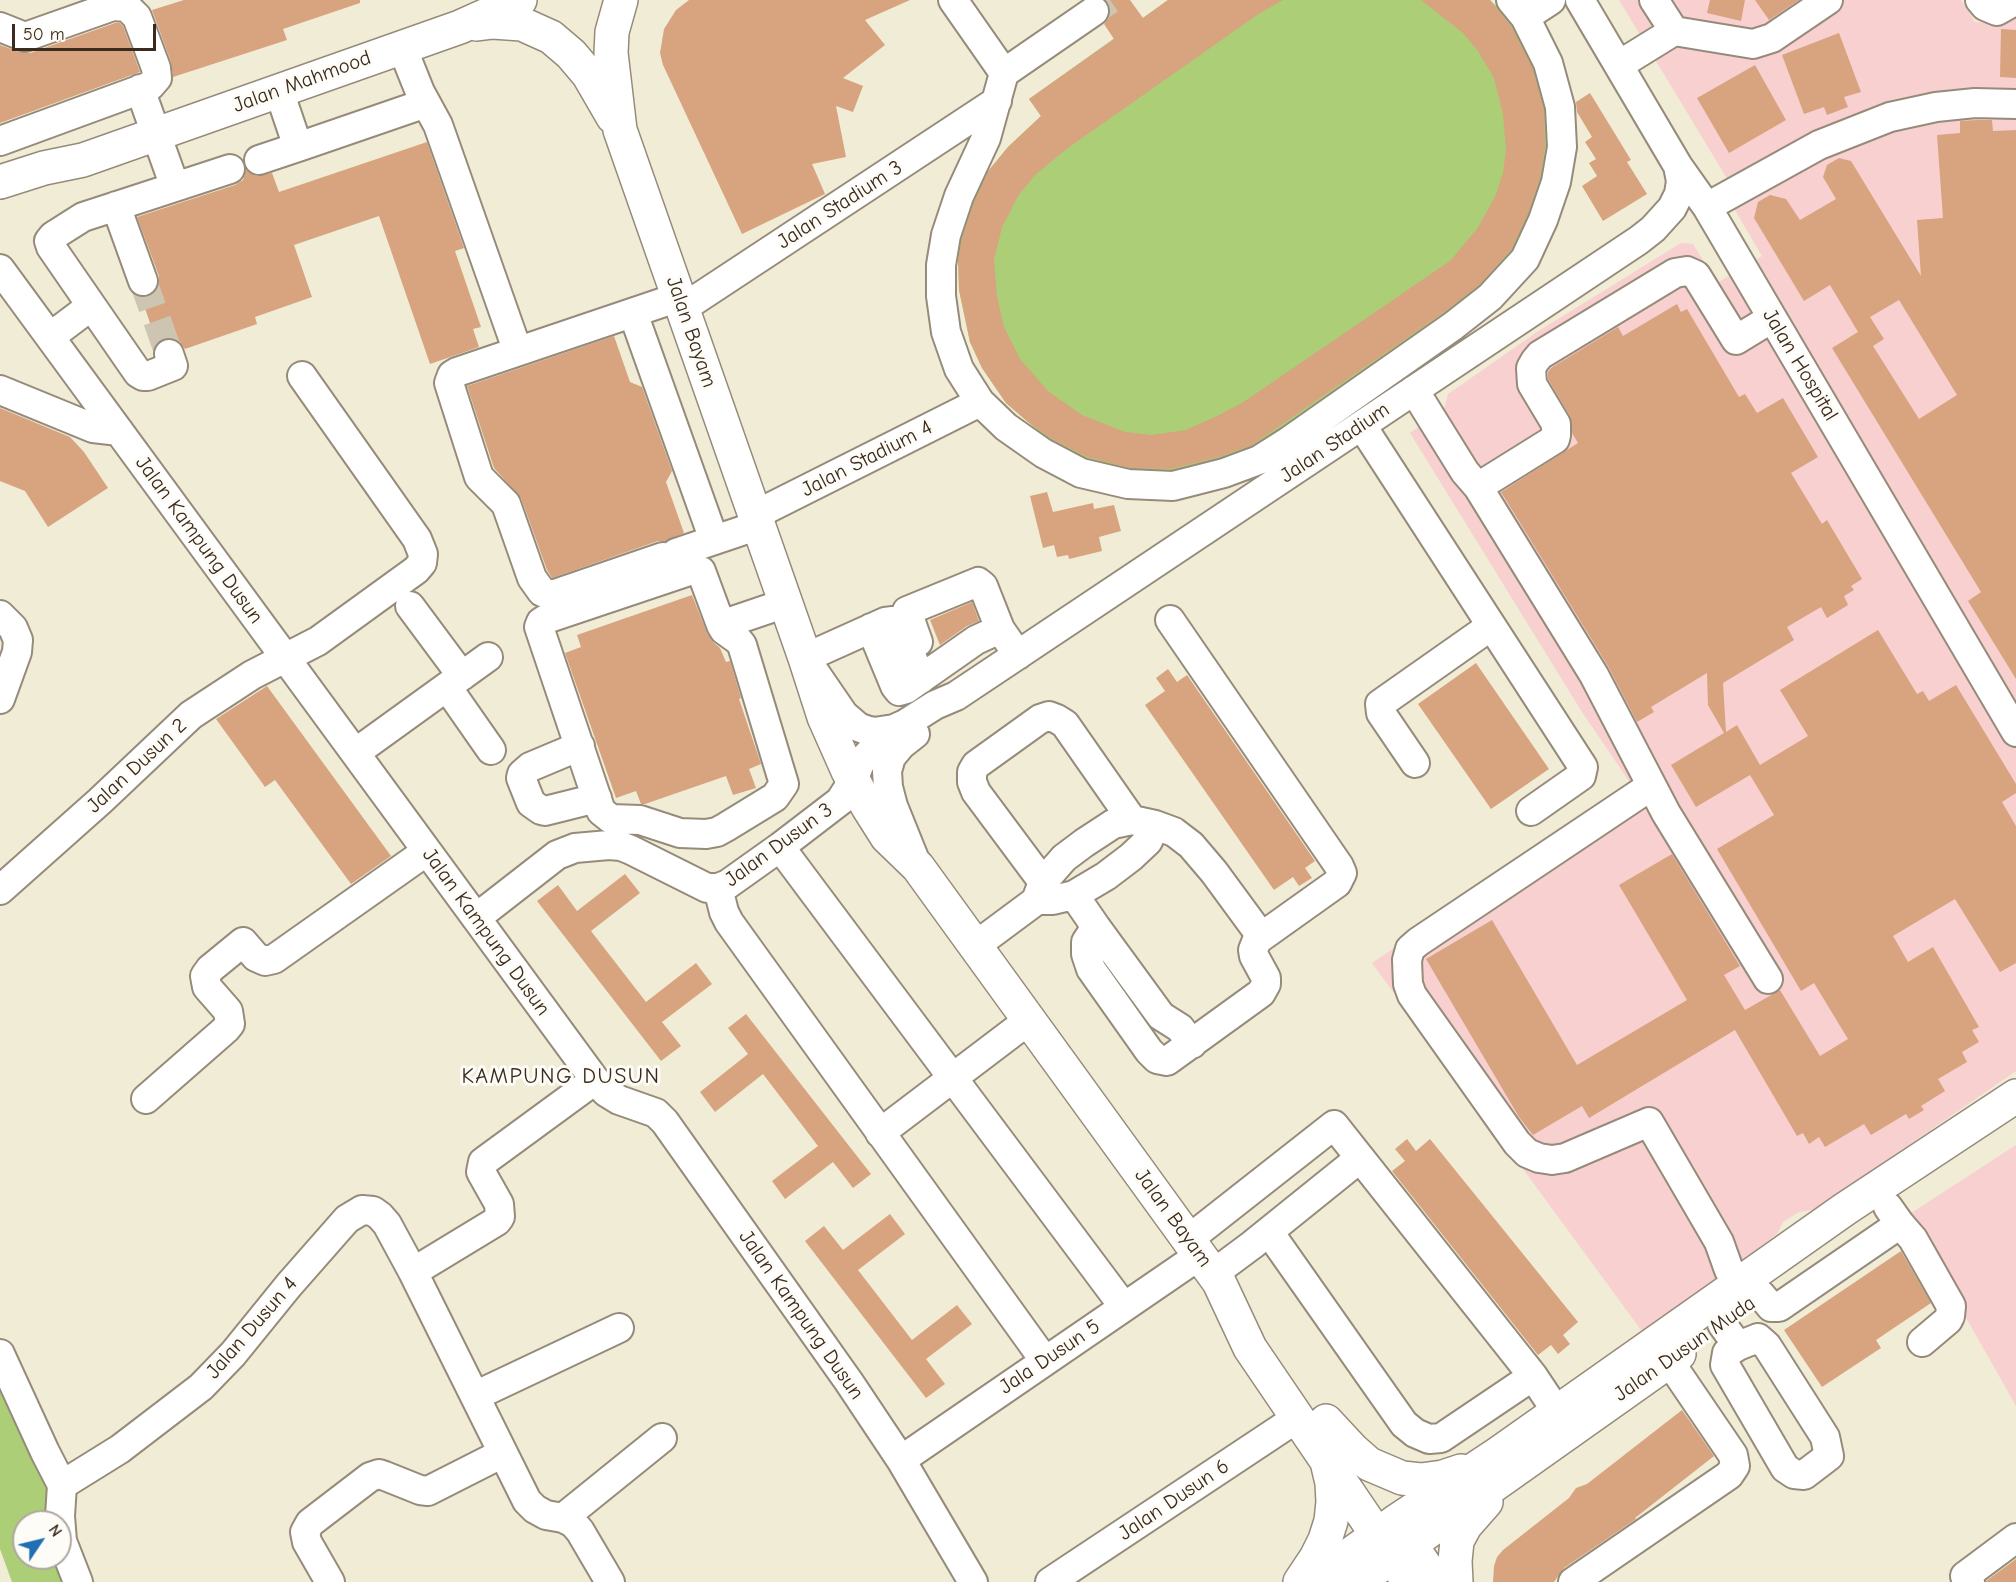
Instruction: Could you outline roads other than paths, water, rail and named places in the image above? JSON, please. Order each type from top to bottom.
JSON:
[{"type":"main road","name":"Jalan Mahmood","points":[[0,182],[44,168],[83,160],[460,27],[520,0]]},
{"type":"main road","name":"Jalan Bayam","points":[[621,0],[612,32],[611,53],[620,130],[806,658],[824,717],[853,781],[887,837],[918,867],[1205,1262],[1268,1335],[1312,1419]]},
{"type":"main road","points":[[460,27],[492,22],[522,24],[551,37],[571,54],[588,74],[620,130]]},
{"type":"main road","name":"Jalan Mahmood","points":[[0,199],[45,182],[83,160]]},
{"type":"main road","points":[[1358,1582],[1397,1548],[1506,1462],[1557,1412],[1750,1290],[1845,1209],[2016,1096]]},
{"type":"main road","name":"Jalan Dusun Muda","points":[[1506,1462],[1669,1362],[1730,1335],[1750,1290],[1834,1257],[1894,1216],[2016,1120]]},
{"type":"main road","points":[[1300,1582],[1316,1558],[1331,1521],[1333,1502],[1332,1483],[1312,1419]]},
{"type":"main road","points":[[1312,1419],[1370,1464],[1402,1478],[1421,1480],[1443,1477],[1506,1462]]},
{"type":"main road","points":[[1312,1419],[1397,1548]]},
{"type":"main road","points":[[1326,1460],[1397,1548],[1436,1582]]},
{"type":"main road","points":[[1456,1582],[1457,1541],[1506,1462]]},
{"type":"main road","points":[[1312,1582],[1397,1548]]},
{"type":"street","points":[[953,0],[1004,73]]},
{"type":"street","points":[[1095,11],[1004,73],[986,138],[959,196],[946,235],[941,265],[941,296],[946,332],[959,369],[980,402],[1006,427],[1043,453],[1081,472],[1128,484],[1173,486],[1224,473],[1258,460],[1289,441],[1453,326],[1490,297],[1525,259],[1543,220],[1556,182],[1562,147],[1560,107],[1548,63],[1518,8],[1551,0]]},
{"type":"street","name":"Jalan Hospital","points":[[1580,0],[1678,166],[1707,207],[2016,732]]},
{"type":"street","points":[[1654,0],[1674,31]]},
{"type":"street","points":[[1619,65],[1674,31],[1753,44],[1772,38],[1828,0]]},
{"type":"street","points":[[0,27],[25,37],[112,6],[128,7],[137,17],[157,73],[154,83],[0,141]]},
{"type":"street","points":[[402,47],[418,87],[438,125],[513,338]]},
{"type":"street","points":[[140,89],[175,187]]},
{"type":"street","points":[[279,91],[298,147]]},
{"type":"street","name":"Jalan Stadium 3","points":[[670,555],[555,594],[542,592],[532,579],[506,504],[479,477],[449,388],[450,379],[457,372],[633,313],[681,303],[997,101]]},
{"type":"street","points":[[259,160],[426,103]]},
{"type":"street","points":[[1707,207],[1819,145],[1890,117],[1936,107],[1975,103],[2016,104]]},
{"type":"street","name":"Jalan Stadium","points":[[956,696],[1653,229],[1672,208],[1678,194],[1680,180],[1678,166]]},
{"type":"street","points":[[169,354],[173,366],[148,376],[143,376],[134,368],[49,241],[76,220],[230,169]]},
{"type":"street","points":[[116,206],[143,281]]},
{"type":"street","name":"Jalan Kampung Dusun","points":[[0,269],[595,1080],[606,1092],[619,1100],[656,1113],[665,1122],[849,1382],[901,1460],[973,1582]]},
{"type":"street","points":[[1478,487],[1554,439],[1556,424],[1532,384],[1531,376],[1535,361],[1540,355],[1681,271],[1692,272],[1696,275],[1729,328],[1765,306]]},
{"type":"street","points":[[633,313],[714,540]]},
{"type":"street","points":[[55,345],[97,314]]},
{"type":"street","name":"Jalan Dusun 2","points":[[0,890],[100,801],[190,715],[252,675],[318,641],[416,570],[422,563],[423,554],[417,539],[302,376]]},
{"type":"street","points":[[0,390],[93,428],[119,431]]},
{"type":"street","points":[[1414,390],[1465,472],[1478,487],[1600,686],[1651,786],[1768,978]]},
{"type":"street","points":[[1354,395],[1366,422],[1491,626],[1583,767],[1581,776],[1531,811]]},
{"type":"street","name":"Jalan Stadium 4","points":[[670,555],[714,540],[757,520],[980,402]]},
{"type":"street","points":[[695,569],[701,571],[721,625],[741,645],[784,778],[782,790],[776,797],[726,827],[706,834],[680,833],[640,819],[611,819],[599,804],[539,627],[541,622],[695,569]]},
{"type":"street","points":[[926,675],[907,614],[908,609],[975,582],[980,582],[1000,629],[1018,655]]},
{"type":"street","points":[[721,625],[786,603]]},
{"type":"street","points":[[410,606],[491,750]]},
{"type":"street","points":[[0,615],[13,628],[18,640],[17,652],[0,699]]},
{"type":"street","points":[[1096,927],[1086,942],[1086,954],[1091,969],[1149,1051],[1156,1059],[1167,1061],[1264,989],[1266,978],[1257,964],[1254,945],[1261,936],[1337,882],[1342,873],[1170,620]]},
{"type":"street","points":[[1415,763],[1381,713],[1380,704],[1491,626]]},
{"type":"street","points":[[806,658],[871,628],[896,689],[903,691],[976,640],[1000,629]]},
{"type":"street","points":[[355,753],[488,657]]},
{"type":"street","name":"Jalan Bayam","points":[[806,658],[838,708],[858,727],[874,732],[905,724],[935,705],[956,696]]},
{"type":"street","name":"Jalan Bayam","points":[[918,867],[893,806],[887,771],[891,757],[901,745],[941,715],[956,696]]},
{"type":"street","points":[[1049,716],[1065,724],[1144,822],[1148,841],[1131,857],[1106,876],[1074,895],[1053,900],[1040,891],[976,792],[972,782],[972,772],[976,765],[1040,719],[1049,716]]},
{"type":"street","name":"Jalan Dusun 3","points":[[476,918],[557,855],[574,848],[609,845],[631,850],[707,888],[718,888],[734,881],[840,801],[853,781],[860,763],[874,748],[905,724]]},
{"type":"street","points":[[580,746],[530,767],[525,770],[521,778],[531,803],[541,810],[599,804]]},
{"type":"street","points":[[1651,786],[1418,942],[1410,950],[1407,960],[1408,984],[1412,995],[1527,1153],[1551,1160],[1565,1158],[1648,1122],[1721,1247],[1729,1270],[1750,1290]]},
{"type":"street","points":[[591,847],[599,804]]},
{"type":"street","points":[[975,946],[1040,891],[1057,865],[1084,843],[1113,824],[1144,822],[1174,832],[1191,845],[1261,936]]},
{"type":"street","points":[[780,847],[1125,1307]]},
{"type":"street","points":[[146,1099],[230,1024],[228,1011],[207,987],[205,976],[210,969],[243,942],[256,957],[265,961],[274,959],[427,851]]},
{"type":"street","points":[[718,888],[723,912],[729,922],[1045,1361]]},
{"type":"street","points":[[1074,895],[1161,1016],[1180,1028],[1192,1044]]},
{"type":"street","points":[[880,1133],[1029,1020]]},
{"type":"street","points":[[413,1272],[497,1221],[500,1217],[499,1204],[481,1172],[483,1161],[595,1080]]},
{"type":"street","points":[[1205,1262],[1334,1125],[1533,1376],[1557,1412]]},
{"type":"street","points":[[1205,1262],[1269,1232],[1360,1158]]},
{"type":"street","name":"Jalan Dusun 4","points":[[62,1485],[128,1443],[201,1387],[233,1354],[347,1219],[362,1210],[373,1211],[380,1216],[413,1272],[527,1501],[546,1515],[573,1522],[610,1582]]},
{"type":"street","points":[[1894,1216],[1913,1239],[1951,1306],[1948,1320],[1922,1342]]},
{"type":"street","points":[[1269,1232],[1404,1424],[1415,1433],[1429,1439],[1441,1438],[1533,1376]]},
{"type":"street","name":"Jala Dusun 5","points":[[901,1460],[1125,1307],[1205,1262]]},
{"type":"street","points":[[475,1396],[619,1328]]},
{"type":"street","points":[[0,1354],[62,1485],[60,1516],[62,1541],[78,1582]]},
{"type":"street","points":[[1573,1582],[1729,1475],[1735,1466],[1733,1455],[1669,1362]]},
{"type":"street","name":"Jalan Dusun 6","points":[[1050,1582],[1312,1419]]},
{"type":"street","points":[[563,1518],[662,1438]]},
{"type":"street","points":[[330,1582],[307,1542],[305,1532],[310,1523],[370,1477],[379,1474],[424,1492],[503,1453]]},
{"type":"street","points":[[1970,1582],[1965,1576],[2016,1538]]},
{"type":"tunnel","points":[[1094,11],[1110,0]]},
{"type":"tunnel","points":[[143,281],[169,354]]},
{"type":"district","name":"KAMPUNG DUSUN","points":[[561,1077]]}]
